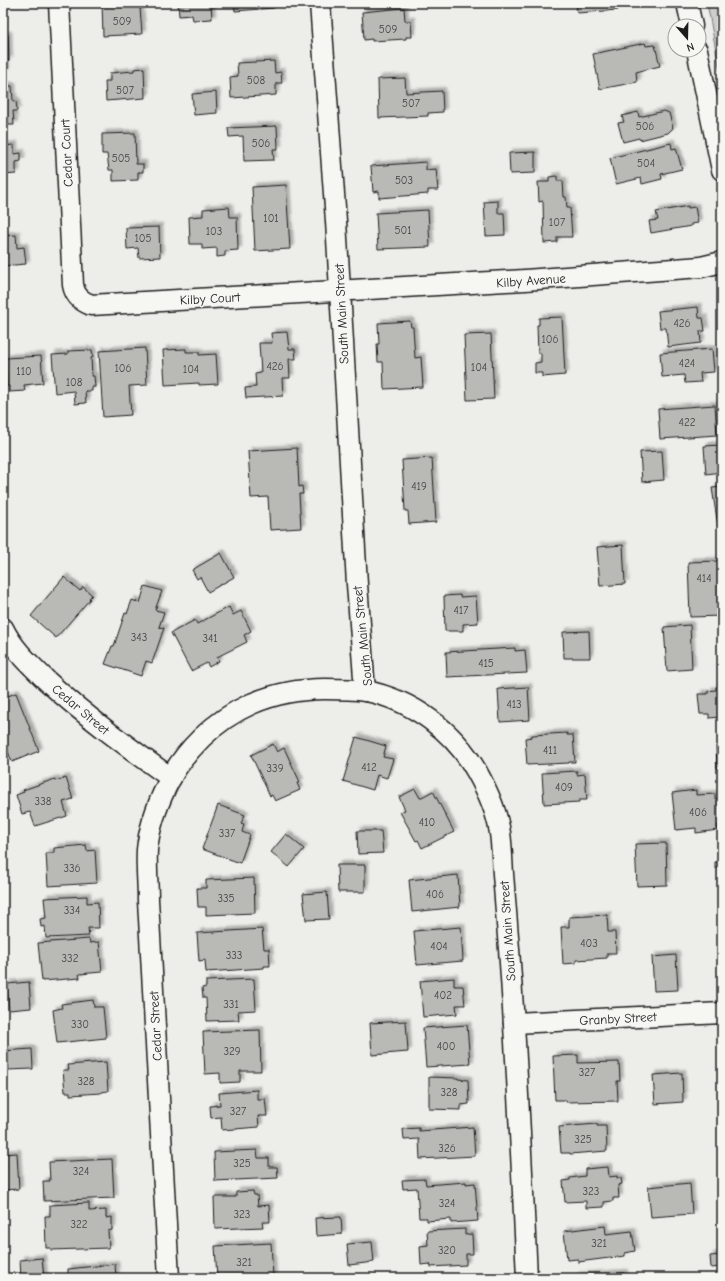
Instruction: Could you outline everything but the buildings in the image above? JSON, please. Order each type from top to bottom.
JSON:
[{"type":"street","name":"Cedar Court","points":[[58,3],[73,285],[74,292],[81,301]]},
{"type":"street","name":"South Main Street","points":[[320,3],[365,691],[390,698],[417,710],[441,728],[457,744],[476,770],[491,800],[500,832],[514,1023],[527,1278]]},
{"type":"street","points":[[687,3],[690,18]]},
{"type":"street","points":[[699,58],[722,170]]},
{"type":"street","name":"Kilby Avenue","points":[[339,291],[525,280],[701,267],[722,262]]},
{"type":"street","name":"Kilby Court","points":[[81,301],[91,305],[339,291]]},
{"type":"street","name":"Cedar Street","points":[[3,628],[24,659],[57,690],[106,730],[171,778]]},
{"type":"street","name":"Cedar Street","points":[[169,1278],[148,900],[148,849],[154,818],[171,778],[189,751],[210,729],[230,715],[252,703],[284,693],[313,689],[348,689],[365,691]]},
{"type":"street","name":"Granby Street","points":[[514,1023],[722,1013]]},
{"type":"shaded area","points":[[707,3],[722,3],[722,82]]}]
